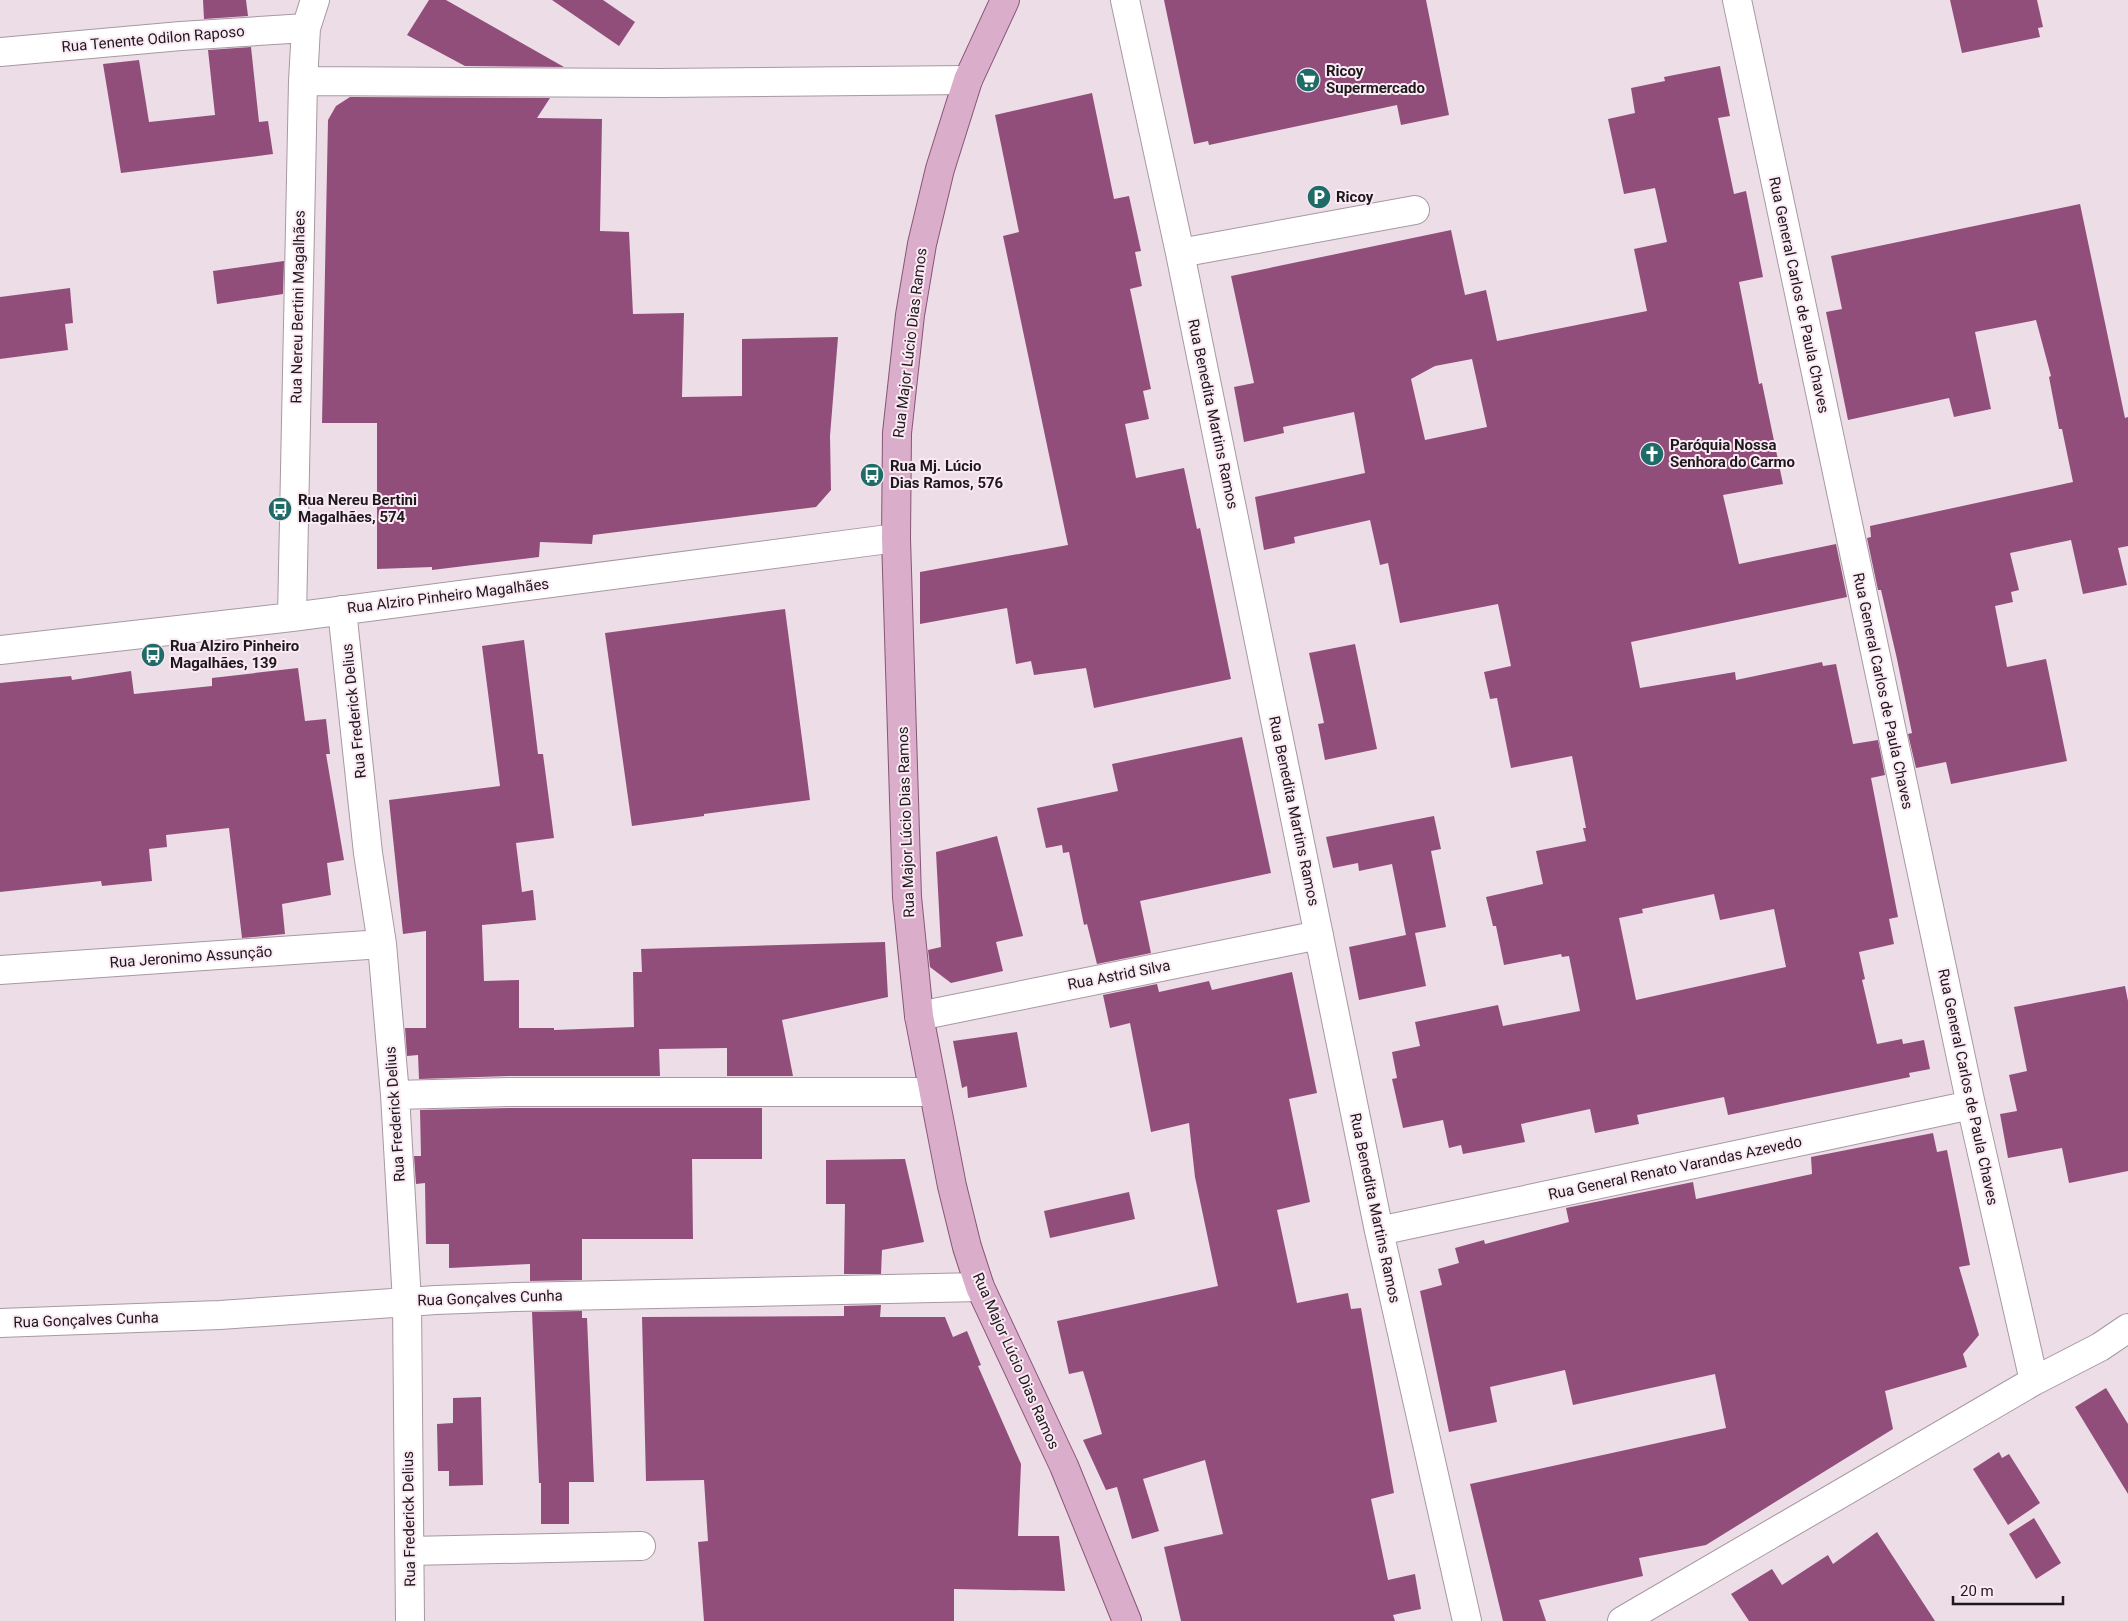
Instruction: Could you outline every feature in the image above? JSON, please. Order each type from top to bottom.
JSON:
[{"type":"main road","name":"Rua Major Lúcio Dias Ramos","points":[[1005,0],[968,80],[940,169],[922,244],[912,306],[897,433],[896,538],[907,897],[919,1016],[952,1186],[967,1247],[980,1287],[1064,1466],[1127,1621]]},
{"type":"street","name":"Rua Nereu Bertini Magalhães","points":[[292,616],[303,81],[306,28],[315,0]]},
{"type":"street","name":"Rua Benedita Martins Ramos","points":[[1125,0],[1180,252],[1379,1230],[1467,1621]]},
{"type":"street","name":"Rua General Carlos de Paula Chaves","points":[[1737,0],[1971,1105],[2034,1381]]},
{"type":"street","name":"Rua Tenente Odilon Raposo","points":[[0,52],[181,36],[306,28]]},
{"type":"street","points":[[303,81],[661,83],[968,80]]},
{"type":"street","points":[[1180,252],[1415,210]]},
{"type":"street","name":"Rua Alziro Pinheiro Magalhães","points":[[0,650],[342,610],[896,538]]},
{"type":"street","name":"Rua Frederick Delius","points":[[342,610],[368,853],[382,944],[395,1095],[407,1302],[410,1621]]},
{"type":"street","name":"Rua Astrid Silva","points":[[919,1016],[1319,935]]},
{"type":"street","name":"Rua Jeronimo Assunção","points":[[0,970],[382,944]]},
{"type":"street","points":[[395,1095],[509,1092],[933,1092]]},
{"type":"street","name":"Rua General Renato Varandas Azevedo","points":[[1379,1230],[1971,1105]]},
{"type":"street","name":"Rua Gonçalves Cunha","points":[[0,1322],[210,1316],[516,1296],[980,1287]]},
{"type":"street","points":[[1622,1621],[2034,1381],[2100,1347],[2128,1328]]},
{"type":"street","points":[[410,1551],[641,1546]]},
{"type":"building","points":[[203,0],[246,0],[248,16],[204,19]]},
{"type":"building","points":[[429,0],[446,0],[564,67],[465,66],[407,35]]},
{"type":"building","points":[[552,0],[603,0],[635,22],[619,46]]},
{"type":"building","name":"Ricoy Supermercado","points":[[1164,0],[1426,0],[1449,115],[1401,125],[1397,105],[1209,145],[1208,141],[1194,144]]},
{"type":"building","points":[[1950,0],[2037,0],[2043,27],[2038,28],[2040,37],[1962,53]]},
{"type":"building","points":[[251,47],[259,122],[268,121],[273,154],[121,173],[103,64],[139,60],[149,122],[215,115],[208,50]]},
{"type":"building","points":[[1720,66],[1730,116],[1718,118],[1734,194],[1746,191],[1763,277],[1739,282],[1759,384],[1762,383],[1783,484],[1723,495],[1739,564],[1836,544],[1847,597],[1631,642],[1640,688],[1735,672],[1736,680],[1822,662],[1823,666],[1836,664],[1853,744],[1878,740],[1885,775],[1871,778],[1898,917],[1889,919],[1894,944],[1859,952],[1865,979],[1862,980],[1877,1044],[1902,1039],[1903,1044],[1924,1040],[1930,1069],[1909,1073],[1910,1077],[1728,1115],[1724,1097],[1637,1115],[1639,1124],[1595,1133],[1590,1109],[1521,1124],[1525,1142],[1463,1154],[1461,1145],[1449,1148],[1443,1120],[1403,1128],[1392,1079],[1397,1078],[1392,1052],[1420,1046],[1415,1022],[1498,1005],[1503,1026],[1580,1011],[1569,956],[1562,957],[1561,954],[1504,965],[1496,926],[1493,926],[1486,897],[1543,884],[1536,851],[1586,841],[1583,828],[1586,828],[1572,756],[1511,768],[1497,698],[1490,699],[1484,672],[1511,666],[1498,604],[1400,623],[1388,563],[1380,565],[1370,520],[1294,537],[1295,543],[1264,550],[1255,497],[1365,473],[1354,412],[1283,427],[1284,433],[1244,442],[1234,387],[1254,383],[1231,276],[1451,230],[1465,295],[1486,290],[1497,341],[1647,311],[1634,249],[1667,242],[1655,188],[1624,194],[1608,119],[1635,113],[1631,88],[1665,81],[1664,77]],"holes":[[[1472,359],[1487,427],[1425,440],[1411,379],[1435,366]],[[1714,894],[1720,920],[1774,909],[1786,967],[1636,1000],[1619,918],[1643,913],[1642,909]]]},
{"type":"building","points":[[1092,93],[1114,199],[1129,196],[1141,251],[1135,252],[1142,286],[1130,289],[1151,389],[1143,391],[1149,419],[1125,424],[1136,478],[1184,468],[1197,529],[1200,528],[1231,679],[1094,708],[1086,668],[1034,675],[1031,661],[1016,664],[1007,608],[920,624],[920,572],[1068,545],[1003,236],[1019,232],[995,115]]},
{"type":"building","points":[[350,97],[550,98],[537,118],[602,119],[600,231],[629,232],[633,314],[684,313],[682,397],[742,396],[742,339],[838,337],[830,436],[831,490],[816,507],[593,535],[592,544],[540,542],[539,557],[432,570],[432,567],[377,569],[377,423],[322,423],[328,120],[336,106]]},
{"type":"building","points":[[2080,204],[2125,418],[2128,417],[2128,546],[2118,548],[2127,585],[2083,594],[2071,540],[2010,553],[2019,590],[2011,592],[2013,602],[1995,606],[2007,667],[2046,659],[2067,761],[1951,784],[1946,762],[1916,768],[1908,734],[1912,733],[1897,659],[1881,590],[1878,590],[1867,538],[1871,537],[1870,526],[2073,482],[2062,429],[2059,429],[2049,377],[2051,376],[2036,320],[1975,332],[1991,409],[1954,417],[1949,398],[1848,420],[1826,312],[1842,309],[1831,256]]},
{"type":"building","points":[[284,261],[283,294],[217,304],[213,271]]},
{"type":"building","points":[[70,288],[73,323],[65,324],[68,350],[0,359],[0,297]]},
{"type":"building","points":[[785,609],[810,800],[632,826],[605,633]]},
{"type":"building","points":[[524,640],[538,754],[543,754],[554,838],[516,843],[522,892],[533,890],[536,920],[482,925],[484,981],[519,980],[519,1028],[554,1028],[554,1030],[634,1027],[633,972],[642,972],[641,949],[885,942],[888,997],[782,1020],[793,1076],[727,1076],[727,1048],[659,1049],[660,1076],[509,1076],[419,1079],[418,1055],[407,1056],[405,1028],[426,1028],[426,931],[403,934],[389,800],[500,786],[482,646]]},
{"type":"building","points":[[1355,644],[1377,749],[1325,760],[1318,724],[1324,723],[1309,653]]},
{"type":"building","points":[[298,668],[305,721],[326,719],[330,754],[326,754],[344,860],[327,863],[331,895],[282,904],[285,934],[242,938],[229,828],[166,835],[167,847],[149,849],[152,881],[102,886],[101,881],[0,892],[0,683],[71,676],[72,680],[131,671],[134,694],[212,686],[212,678]]},
{"type":"building","points":[[1242,737],[1271,873],[1140,901],[1151,953],[1097,964],[1087,924],[1084,925],[1069,852],[1063,853],[1062,845],[1046,848],[1037,808],[1118,791],[1112,764]]},
{"type":"building","points":[[1434,816],[1441,849],[1431,851],[1446,927],[1415,933],[1426,986],[1359,1000],[1349,947],[1406,935],[1392,864],[1359,871],[1358,863],[1333,868],[1326,837]]},
{"type":"building","points":[[997,836],[1023,936],[996,942],[1003,971],[951,983],[930,967],[928,950],[941,947],[936,852]]},
{"type":"building","points":[[1292,972],[1317,1093],[1289,1099],[1310,1202],[1277,1210],[1297,1303],[1348,1293],[1351,1309],[1361,1308],[1394,1493],[1371,1499],[1388,1580],[1415,1574],[1421,1609],[1393,1615],[1395,1621],[1181,1621],[1164,1547],[1223,1534],[1205,1460],[1143,1479],[1159,1531],[1132,1539],[1117,1487],[1106,1490],[1083,1440],[1102,1434],[1083,1371],[1069,1374],[1057,1321],[1218,1286],[1195,1177],[1189,1123],[1151,1132],[1130,1023],[1110,1028],[1103,995],[1157,984],[1159,992],[1209,981],[1212,990]]},
{"type":"building","points":[[2125,986],[2128,1001],[2128,1171],[2069,1183],[2062,1148],[2008,1158],[2000,1114],[2017,1111],[2009,1075],[2027,1071],[2014,1007]]},
{"type":"building","points":[[1017,1032],[1027,1087],[968,1098],[967,1086],[962,1088],[953,1041]]},
{"type":"building","points":[[762,1108],[762,1159],[692,1159],[693,1239],[582,1239],[582,1280],[530,1281],[530,1264],[449,1268],[449,1244],[426,1244],[425,1183],[416,1184],[414,1156],[421,1156],[420,1110]]},
{"type":"building","points":[[1933,1133],[1937,1152],[1947,1150],[1970,1265],[1959,1267],[1979,1335],[1963,1354],[1967,1367],[1885,1391],[1893,1429],[1706,1545],[1639,1558],[1643,1576],[1539,1600],[1546,1621],[1503,1621],[1470,1484],[1726,1428],[1715,1374],[1573,1405],[1565,1370],[1490,1387],[1497,1422],[1449,1432],[1420,1291],[1442,1285],[1438,1269],[1459,1263],[1455,1248],[1484,1240],[1485,1244],[1569,1222],[1566,1208],[1693,1182],[1696,1199],[1812,1174],[1811,1157]]},
{"type":"building","points":[[905,1159],[924,1242],[882,1250],[881,1274],[844,1274],[845,1204],[826,1204],[826,1160]]},
{"type":"building","points":[[1129,1192],[1135,1219],[1050,1238],[1044,1211]]},
{"type":"building","points":[[881,1305],[880,1317],[945,1317],[953,1337],[967,1331],[981,1365],[978,1366],[1021,1464],[1018,1536],[1059,1536],[1065,1591],[954,1589],[954,1621],[704,1621],[698,1542],[708,1541],[704,1480],[646,1481],[642,1317],[844,1316],[844,1306]]},
{"type":"building","points":[[582,1311],[582,1318],[587,1318],[594,1482],[569,1482],[569,1524],[541,1524],[541,1483],[539,1483],[532,1312]]},
{"type":"building","points":[[2106,1388],[2128,1424],[2128,1494],[2075,1407]]},
{"type":"building","points":[[481,1397],[483,1485],[449,1486],[449,1471],[438,1471],[437,1424],[453,1423],[453,1398]]},
{"type":"building","points":[[1999,1452],[2002,1458],[2009,1454],[2040,1503],[2008,1525],[1973,1469]]},
{"type":"building","points":[[2034,1518],[2061,1563],[2036,1579],[2009,1534]]},
{"type":"building","points":[[1877,1532],[1935,1621],[1749,1621],[1731,1594],[1772,1569],[1782,1585],[1828,1555],[1833,1564]]},
{"type":"place","name":"Ricoy Supermercado","points":[[1308,80]]},
{"type":"place","name":"Ricoy","points":[[1319,197]]},
{"type":"place","name":"Paróquia Nossa Senhora do Carmo","points":[[1652,454]]},
{"type":"place","name":"Rua Mj. Lúcio Dias Ramos, 576","points":[[872,475]]},
{"type":"place","name":"Rua Nereu Bertini Magalhães, 574","points":[[280,509]]},
{"type":"place","name":"Rua Alziro Pinheiro Magalhães, 139","points":[[153,655]]}]
